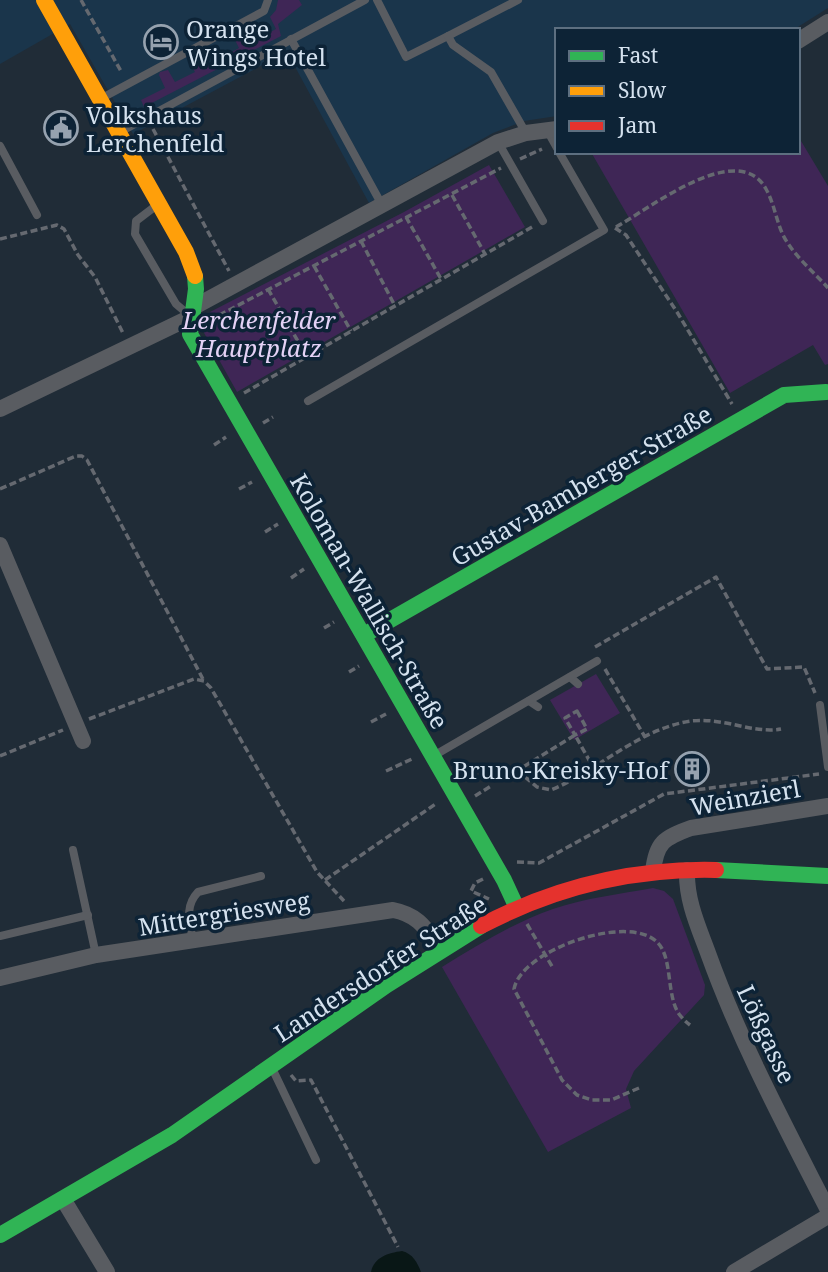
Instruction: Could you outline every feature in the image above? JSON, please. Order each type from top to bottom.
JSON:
[{"type":"street","name":"Koloman-Wallisch-Straße","points":[[44,0],[160,203],[194,270],[196,289],[190,334],[364,635],[427,756],[504,880],[516,906]]},
{"type":"street","points":[[800,40],[828,22]]},
{"type":"street","points":[[0,410],[130,347],[498,142],[526,133],[554,137]]},
{"type":"street","name":"Gustav-Bamberger-Straße","points":[[364,635],[784,395],[826,392]]},
{"type":"street","points":[[0,545],[83,741]]},
{"type":"street","name":"Weinzierl","points":[[653,872],[659,845],[670,836],[691,828],[828,806]]},
{"type":"street","name":"Lößgasse","points":[[687,870],[690,904],[741,1036],[828,1210]]},
{"type":"street","name":"Landersdorfer Straße","points":[[0,1235],[102,1177],[212,1109],[374,993],[441,949],[516,906],[593,882],[653,872],[749,870],[828,876]]},
{"type":"street","name":"Mittergriesweg","points":[[0,978],[96,956],[393,910],[408,913],[419,921],[441,949]]},
{"type":"street","points":[[63,1199],[107,1272]]},
{"type":"street","points":[[734,1272],[828,1216]]},
{"type":"lane","points":[[101,99],[264,11],[268,0]]},
{"type":"lane","points":[[120,132],[365,0]]},
{"type":"lane","points":[[377,0],[407,57],[518,0]]},
{"type":"lane","points":[[448,36],[453,45],[491,72],[526,133]]},
{"type":"lane","points":[[291,39],[382,206]]},
{"type":"lane","points":[[498,142],[543,221]]},
{"type":"lane","points":[[0,146],[37,215]]},
{"type":"lane","points":[[308,401],[604,230],[560,154]]},
{"type":"lane","points":[[160,203],[136,221],[135,234],[176,304],[192,312]]},
{"type":"lane","points":[[427,756],[598,661]]},
{"type":"lane","points":[[570,677],[578,684]]},
{"type":"lane","points":[[529,701],[538,707]]},
{"type":"lane","points":[[820,705],[828,767]]},
{"type":"lane","points":[[73,850],[96,956]]},
{"type":"lane","points":[[193,941],[188,908],[198,892],[261,876]]},
{"type":"lane","points":[[0,936],[88,915]]},
{"type":"lane","points":[[271,1066],[316,1160]]},
{"type":"path","points":[[81,0],[128,84]]},
{"type":"path","points":[[147,118],[231,275]]},
{"type":"path","points":[[192,312],[201,324],[452,194],[554,137]]},
{"type":"path","points":[[604,230],[617,228],[701,178],[722,171],[741,171],[755,176],[766,189],[783,236],[828,288]]},
{"type":"path","points":[[452,194],[485,254]]},
{"type":"path","points":[[406,218],[441,279]]},
{"type":"path","points":[[230,401],[543,221]]},
{"type":"path","points":[[0,239],[57,225],[64,229],[78,255],[95,277],[130,347]]},
{"type":"path","points":[[617,228],[626,235],[670,301],[735,409]]},
{"type":"path","points":[[360,241],[395,306]]},
{"type":"path","points":[[313,265],[351,331]]},
{"type":"path","points":[[268,289],[307,357]]},
{"type":"path","points":[[214,445],[234,432]]},
{"type":"path","points":[[0,489],[76,456],[87,460],[204,681],[211,688],[317,872],[344,900],[354,916]]},
{"type":"path","points":[[239,489],[252,482]]},
{"type":"path","points":[[265,532],[278,524]]},
{"type":"path","points":[[291,578],[312,565]]},
{"type":"path","points":[[593,648],[716,577],[767,669],[804,667],[820,705]]},
{"type":"path","points":[[598,661],[645,737]]},
{"type":"path","points":[[0,756],[194,680],[204,681]]},
{"type":"path","points":[[371,722],[394,709]]},
{"type":"path","points":[[593,767],[575,735],[565,718],[577,711],[587,729],[575,735],[516,771],[537,787],[551,790],[593,767],[645,737],[672,725],[702,720],[737,723],[770,731],[781,729]]},
{"type":"path","points":[[386,771],[427,756]]},
{"type":"path","points":[[505,860],[539,863],[664,794],[828,773]]},
{"type":"path","points":[[469,799],[491,786]]},
{"type":"path","points":[[325,880],[445,797]]},
{"type":"path","points":[[491,875],[475,883],[471,891],[494,901]]},
{"type":"path","points":[[530,931],[553,968]]},
{"type":"path","points":[[639,1088],[611,1100],[592,1100],[578,1095],[562,1080],[514,989],[515,979],[524,968],[567,942],[593,935],[647,935],[657,941],[663,951],[675,1006],[679,1015],[690,1025]]},
{"type":"path","points":[[291,1076],[296,1081],[311,1080],[398,1247]]},
{"type":"shaded area","points":[[0,0],[828,0],[828,8],[796,28],[555,28],[555,116],[524,121],[493,133],[369,203],[287,52],[133,134],[70,24],[0,64]]},
{"type":"shaded area","points":[[402,1251],[414,1259],[421,1272],[371,1272],[378,1259]]},
{"type":"green space","points":[[278,0],[299,0],[302,5],[278,24],[281,36],[144,107],[141,100],[165,88],[160,72],[168,70],[175,82],[195,72],[188,60],[194,54],[198,54],[205,67],[239,48],[233,36],[236,32],[243,31],[250,43],[276,29],[270,17],[276,10]]},
{"type":"green space","points":[[800,139],[828,186],[828,364],[825,365],[813,345],[730,393],[592,154],[800,154]]},
{"type":"green space","name":"Lerchenfelder Hauptplatz","points":[[489,165],[525,227],[237,392],[203,331],[210,312]]},
{"type":"green space","points":[[596,674],[620,713],[574,740],[550,700]]},
{"type":"green space","points":[[653,888],[664,891],[673,899],[705,985],[704,995],[634,1071],[626,1089],[631,1108],[548,1152],[442,967],[510,928],[553,909],[590,899]]},
{"type":"traffic: fast","points":[[195,276],[196,289],[190,334],[504,880],[516,906]]},
{"type":"traffic: fast","points":[[364,635],[784,395],[826,392]]},
{"type":"traffic: fast","points":[[716,870],[828,876]]},
{"type":"traffic: fast","points":[[0,1235],[172,1135],[387,985],[481,926]]},
{"type":"traffic: slow","points":[[44,0],[186,252],[195,276]]},
{"type":"traffic: jam","points":[[481,926],[537,901],[595,883],[654,872],[716,870]]},
{"type":"place","name":"Orange Wings Hotel","points":[[161,42]]},
{"type":"place","name":"Volkshaus Lerchenfeld","points":[[61,128]]},
{"type":"place","name":"Bruno-Kreisky-Hof","points":[[692,769]]}]
